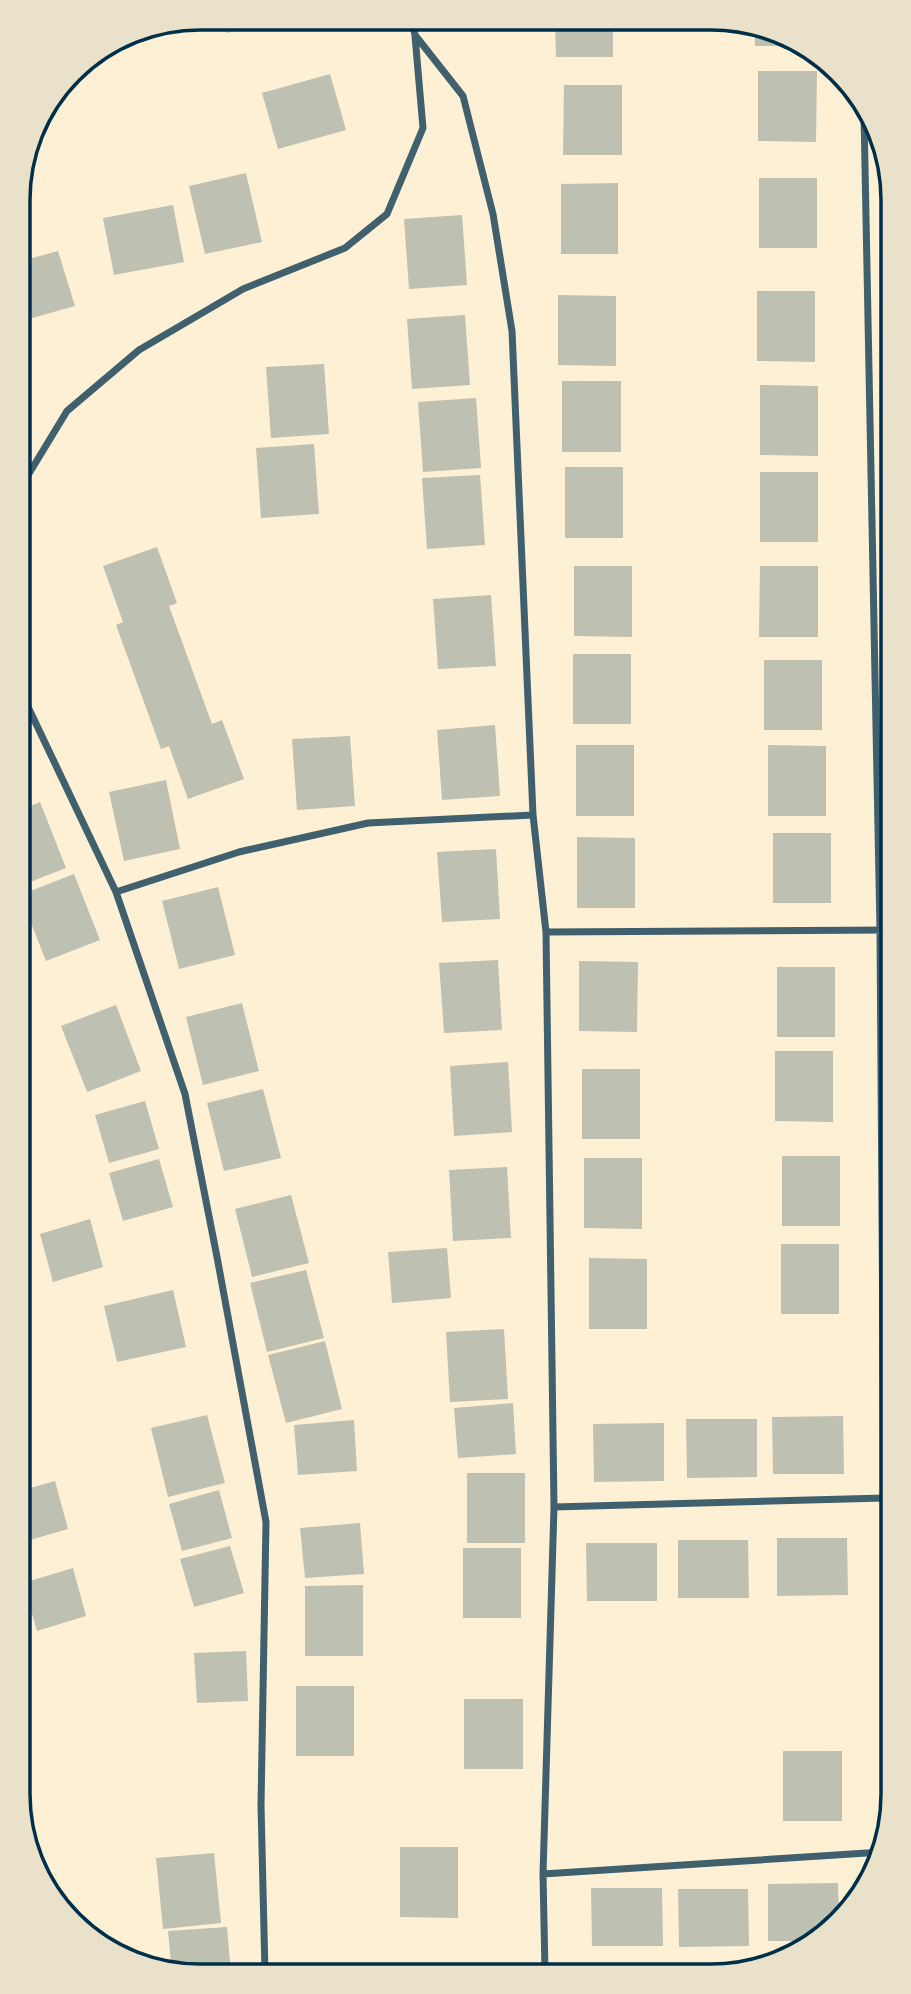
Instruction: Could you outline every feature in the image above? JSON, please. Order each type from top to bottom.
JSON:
[{"type":"street","points":[[30,472],[67,411],[139,350],[243,289],[345,248],[387,214],[423,128],[414,30]]},
{"type":"street","points":[[415,35],[463,96],[493,214],[512,331],[533,815],[546,932],[554,1507],[543,1874],[545,1964]]},
{"type":"street","points":[[864,127],[881,1072]]},
{"type":"street","points":[[30,711],[116,892],[185,1094],[266,1522],[261,1805],[265,1964]]},
{"type":"street","points":[[116,892],[239,852],[368,823],[533,815]]},
{"type":"street","points":[[546,932],[880,930]]},
{"type":"street","points":[[554,1507],[881,1498]]},
{"type":"street","points":[[543,1874],[871,1853]]},
{"type":"building","points":[[555,30],[613,30],[613,57],[556,57]]},
{"type":"building","points":[[755,36],[784,46],[755,46]]},
{"type":"building","points":[[758,71],[817,71],[816,142],[758,141]]},
{"type":"building","points":[[330,74],[346,130],[278,149],[262,93]]},
{"type":"building","points":[[564,85],[622,85],[622,155],[563,155]]},
{"type":"building","points":[[246,173],[262,242],[205,254],[189,186]]},
{"type":"building","points":[[759,178],[817,178],[817,248],[759,248]]},
{"type":"building","points":[[618,183],[618,254],[561,254],[561,184]]},
{"type":"building","points":[[173,205],[184,262],[114,275],[103,218]]},
{"type":"building","points":[[462,215],[467,285],[409,289],[404,219]]},
{"type":"building","points":[[58,251],[75,306],[30,319],[30,259]]},
{"type":"building","points":[[757,291],[815,291],[815,362],[757,361]]},
{"type":"building","points":[[558,295],[616,296],[616,366],[558,365]]},
{"type":"building","points":[[465,315],[470,385],[412,389],[407,319]]},
{"type":"building","points":[[324,364],[329,434],[271,438],[266,367]]},
{"type":"building","points":[[562,381],[621,381],[621,452],[562,452]]},
{"type":"building","points":[[760,385],[818,386],[818,456],[760,455]]},
{"type":"building","points":[[476,398],[481,468],[423,472],[418,402]]},
{"type":"building","points":[[314,444],[319,514],[261,518],[256,448]]},
{"type":"building","points":[[565,467],[623,467],[623,538],[565,538]]},
{"type":"building","points":[[760,472],[818,472],[818,542],[760,542]]},
{"type":"building","points":[[480,475],[485,545],[427,549],[422,478]]},
{"type":"building","points":[[157,547],[177,603],[169,606],[212,724],[222,720],[244,779],[188,799],[169,746],[161,749],[116,625],[123,622],[103,566]]},
{"type":"building","points":[[574,566],[632,566],[632,637],[574,636]]},
{"type":"building","points":[[760,566],[818,566],[818,637],[759,637]]},
{"type":"building","points":[[491,595],[496,666],[438,669],[433,599]]},
{"type":"building","points":[[573,654],[631,654],[631,724],[573,724]]},
{"type":"building","points":[[764,660],[822,660],[822,730],[764,730]]},
{"type":"building","points":[[495,725],[500,796],[442,800],[437,730]]},
{"type":"building","points":[[350,736],[355,806],[297,810],[292,739]]},
{"type":"building","points":[[576,745],[634,745],[634,816],[576,816]]},
{"type":"building","points":[[768,745],[826,746],[826,816],[768,816]]},
{"type":"building","points":[[166,780],[180,849],[124,861],[109,792]]},
{"type":"building","points":[[40,802],[66,868],[30,882],[30,806]]},
{"type":"building","points":[[773,833],[831,833],[831,903],[773,903]]},
{"type":"building","points":[[577,837],[635,838],[635,908],[577,908]]},
{"type":"building","points":[[496,849],[500,919],[442,922],[437,852]]},
{"type":"building","points":[[74,874],[100,940],[46,961],[30,920],[30,891]]},
{"type":"building","points":[[218,887],[235,955],[179,969],[162,901]]},
{"type":"building","points":[[498,960],[502,1030],[444,1033],[439,963]]},
{"type":"building","points":[[579,961],[638,962],[637,1032],[579,1031]]},
{"type":"building","points":[[777,967],[835,967],[835,1037],[777,1037]]},
{"type":"building","points":[[242,1003],[259,1071],[203,1085],[186,1017]]},
{"type":"building","points":[[116,1005],[141,1071],[87,1092],[61,1026]]},
{"type":"building","points":[[775,1051],[833,1051],[833,1122],[775,1121]]},
{"type":"building","points":[[508,1062],[512,1132],[454,1136],[450,1066]]},
{"type":"building","points":[[582,1069],[640,1069],[640,1139],[582,1139]]},
{"type":"building","points":[[263,1089],[281,1158],[224,1171],[207,1103]]},
{"type":"building","points":[[145,1101],[159,1149],[109,1163],[95,1115]]},
{"type":"building","points":[[782,1156],[840,1156],[840,1226],[782,1226]]},
{"type":"building","points":[[584,1158],[642,1158],[642,1229],[584,1228]]},
{"type":"building","points":[[159,1159],[173,1207],[123,1221],[109,1173]]},
{"type":"building","points":[[507,1167],[511,1238],[453,1241],[449,1170]]},
{"type":"building","points":[[291,1195],[309,1263],[252,1277],[235,1209]]},
{"type":"building","points":[[90,1219],[103,1267],[53,1282],[40,1234]]},
{"type":"building","points":[[781,1244],[839,1244],[839,1314],[781,1314]]},
{"type":"building","points":[[447,1248],[451,1298],[392,1303],[388,1252]]},
{"type":"building","points":[[589,1258],[647,1259],[647,1329],[589,1329]]},
{"type":"building","points":[[306,1270],[324,1338],[267,1352],[250,1283]]},
{"type":"building","points":[[173,1290],[186,1347],[117,1362],[104,1306]]},
{"type":"building","points":[[504,1329],[508,1399],[450,1402],[446,1332]]},
{"type":"building","points":[[325,1341],[342,1409],[286,1423],[268,1355]]},
{"type":"building","points":[[513,1403],[516,1454],[458,1458],[454,1408]]},
{"type":"building","points":[[207,1415],[225,1483],[168,1497],[151,1428]]},
{"type":"building","points":[[843,1416],[844,1474],[773,1474],[772,1417]]},
{"type":"building","points":[[686,1419],[757,1419],[757,1477],[687,1478]]},
{"type":"building","points":[[354,1420],[357,1471],[298,1475],[294,1425]]},
{"type":"building","points":[[664,1423],[664,1481],[594,1482],[593,1424]]},
{"type":"building","points":[[467,1473],[525,1473],[525,1543],[467,1543]]},
{"type":"building","points":[[55,1481],[68,1529],[30,1540],[30,1488]]},
{"type":"building","points":[[219,1490],[232,1538],[182,1551],[169,1504]]},
{"type":"building","points":[[360,1523],[364,1574],[305,1578],[300,1528]]},
{"type":"building","points":[[777,1538],[847,1538],[848,1595],[777,1596]]},
{"type":"building","points":[[678,1540],[748,1540],[749,1598],[678,1598]]},
{"type":"building","points":[[586,1543],[657,1543],[657,1601],[587,1601]]},
{"type":"building","points":[[230,1546],[244,1593],[194,1607],[180,1559]]},
{"type":"building","points":[[463,1548],[521,1548],[521,1618],[463,1618]]},
{"type":"building","points":[[73,1568],[86,1616],[37,1631],[30,1607],[30,1581]]},
{"type":"building","points":[[363,1585],[363,1656],[305,1656],[305,1586]]},
{"type":"building","points":[[246,1651],[248,1701],[197,1703],[194,1653]]},
{"type":"building","points":[[296,1686],[354,1686],[354,1756],[296,1756]]},
{"type":"building","points":[[464,1699],[523,1699],[523,1769],[464,1769]]},
{"type":"building","points":[[783,1751],[842,1751],[842,1821],[783,1821]]},
{"type":"building","points":[[400,1847],[458,1847],[458,1918],[400,1917]]},
{"type":"building","points":[[214,1853],[221,1923],[163,1929],[156,1858]]},
{"type":"building","points":[[838,1883],[839,1906],[797,1941],[768,1941],[768,1884]]},
{"type":"building","points":[[591,1888],[662,1888],[663,1946],[592,1946]]},
{"type":"building","points":[[678,1889],[748,1889],[749,1946],[679,1947]]},
{"type":"building","points":[[227,1927],[230,1964],[171,1962],[168,1931]]}]
